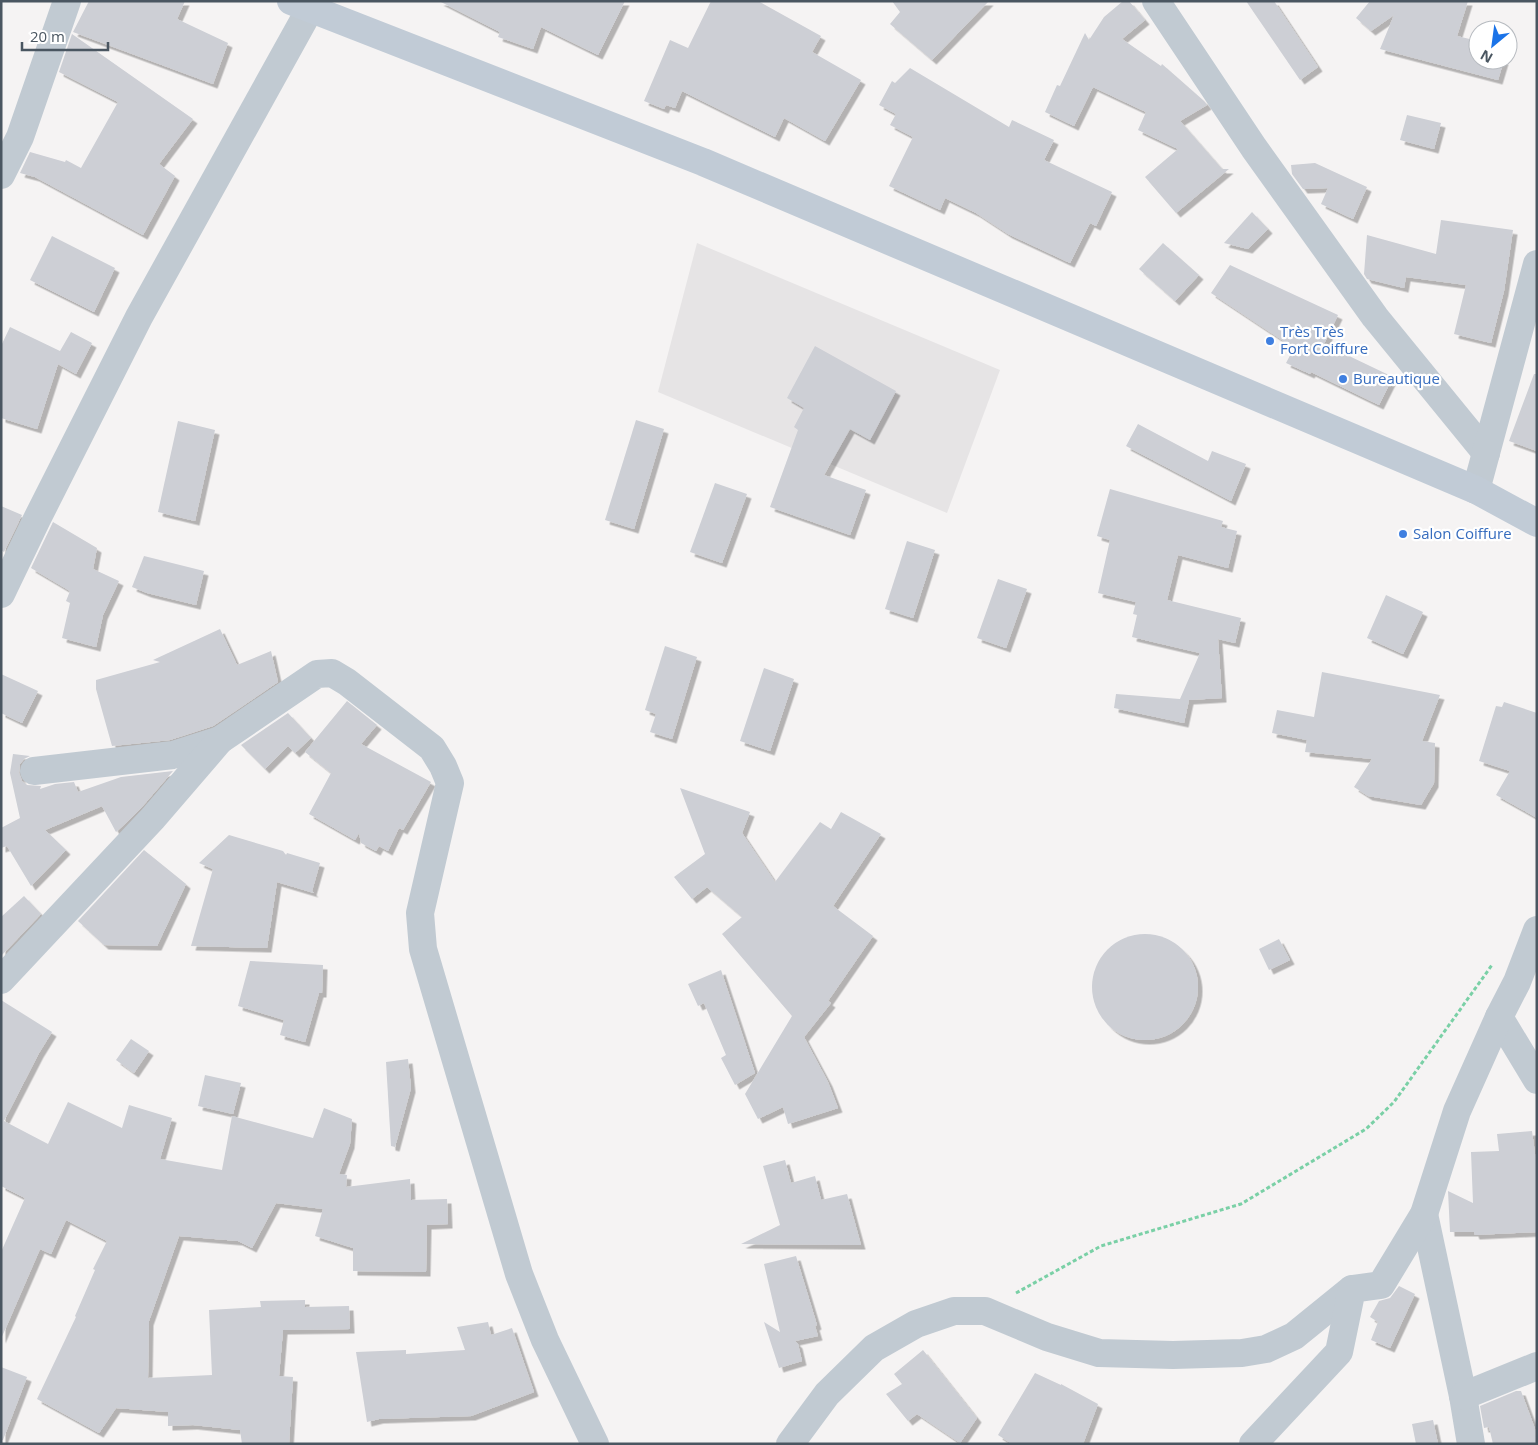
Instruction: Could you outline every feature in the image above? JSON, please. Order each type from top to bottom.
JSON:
[{"type":"main road","points":[[301,5],[704,162],[1476,490],[1537,523]]},
{"type":"street","points":[[1,175],[20,137],[66,1]]},
{"type":"street","points":[[1156,1],[1254,148],[1375,317],[1486,453]]},
{"type":"street","points":[[1,594],[139,317],[301,5]]},
{"type":"street","points":[[1476,490],[1537,264]]},
{"type":"street","points":[[1,980],[153,818],[220,740],[317,674],[332,673],[347,682],[432,748],[444,766],[450,783],[420,913],[423,949],[519,1274],[545,1340],[595,1444]]},
{"type":"street","points":[[34,771],[173,755],[220,740]]},
{"type":"street","points":[[790,1444],[827,1394],[874,1348],[916,1324],[954,1311],[985,1311],[1047,1337],[1099,1353],[1174,1355],[1242,1353],[1266,1349],[1294,1336],[1352,1289],[1382,1285],[1424,1214],[1457,1111],[1499,1017],[1527,983],[1537,930]]},
{"type":"street","points":[[1499,1017],[1537,1080]]},
{"type":"street","points":[[1424,1214],[1464,1396],[1471,1444]]},
{"type":"street","points":[[1253,1444],[1339,1352],[1352,1289]]},
{"type":"street","points":[[1464,1396],[1537,1366]]},
{"type":"path","points":[[985,1311],[1101,1246],[1240,1204],[1366,1129],[1394,1102],[1489,967],[1496,960]]},
{"type":"shaded area","points":[[697,243],[1000,370],[947,513],[658,392]]},
{"type":"building","points":[[89,1],[185,1],[177,19],[228,43],[213,84],[73,32]]},
{"type":"building","points":[[439,1],[625,1],[598,55],[541,27],[533,49],[498,37],[500,32]]},
{"type":"building","points":[[711,1],[758,1],[821,36],[812,52],[861,80],[825,141],[784,118],[775,137],[682,91],[675,108],[666,105],[664,109],[644,101],[670,40],[688,48]]},
{"type":"building","points":[[892,1],[989,1],[932,60],[890,24],[900,12]]},
{"type":"building","points":[[1123,1],[1129,1],[1145,20],[1122,39],[1161,66],[1162,64],[1204,101],[1207,105],[1180,121],[1222,169],[1229,169],[1176,213],[1145,177],[1178,149],[1138,130],[1146,112],[1093,87],[1074,126],[1045,112],[1057,85],[1060,86],[1085,33],[1089,40],[1104,17]]},
{"type":"building","points":[[1246,1],[1274,1],[1318,67],[1300,80]]},
{"type":"building","points":[[1370,1],[1468,1],[1457,36],[1468,39],[1468,70],[1501,70],[1498,80],[1380,49],[1394,15],[1371,31],[1356,18]]},
{"type":"building","points":[[72,34],[193,119],[159,164],[175,176],[143,235],[35,177],[20,173],[30,152],[65,162],[66,160],[81,168],[118,102],[59,72]]},
{"type":"building","points":[[910,68],[1009,127],[1012,120],[1054,140],[1044,160],[1112,192],[1096,226],[1090,223],[1070,263],[1008,234],[976,213],[945,198],[940,210],[889,186],[913,137],[890,125],[896,114],[879,105],[892,81],[895,83]]},
{"type":"building","points":[[1407,115],[1441,123],[1434,149],[1400,140]]},
{"type":"building","points":[[1315,163],[1367,187],[1353,219],[1321,204],[1328,188],[1303,189],[1292,174],[1291,165]]},
{"type":"building","points":[[1252,212],[1268,229],[1248,249],[1224,243]]},
{"type":"building","points":[[1441,220],[1513,230],[1504,291],[1491,343],[1454,334],[1466,285],[1406,277],[1404,288],[1367,279],[1364,274],[1367,235],[1436,254]]},
{"type":"building","points":[[52,236],[115,268],[94,312],[30,280]]},
{"type":"building","points":[[1163,243],[1199,275],[1175,301],[1139,269]]},
{"type":"building","points":[[1230,265],[1338,315],[1324,344],[1393,377],[1379,405],[1311,372],[1310,374],[1286,363],[1294,348],[1211,293]]},
{"type":"building","points":[[10,327],[60,351],[71,332],[92,343],[76,374],[58,364],[37,429],[1,418],[1,346]]},
{"type":"building","points":[[815,346],[896,391],[870,440],[850,429],[824,475],[866,490],[850,535],[770,507],[798,430],[794,427],[804,408],[787,398]]},
{"type":"building","points":[[1534,374],[1537,374],[1537,451],[1509,441]]},
{"type":"building","points":[[636,420],[664,429],[634,529],[605,520]]},
{"type":"building","points":[[178,421],[215,430],[195,521],[158,512]]},
{"type":"building","points":[[1138,424],[1208,461],[1212,451],[1246,464],[1231,501],[1126,446]]},
{"type":"building","points":[[715,483],[747,494],[722,563],[690,552]]},
{"type":"building","points":[[1110,489],[1223,521],[1221,527],[1237,531],[1228,568],[1178,555],[1167,600],[1241,618],[1235,643],[1218,639],[1222,698],[1189,700],[1184,723],[1114,708],[1116,694],[1180,699],[1200,653],[1132,637],[1137,615],[1133,614],[1136,602],[1098,593],[1110,540],[1097,536]]},
{"type":"building","points":[[1,506],[22,515],[4,552],[1,550]]},
{"type":"building","points":[[53,522],[97,548],[93,569],[119,581],[103,615],[96,647],[62,638],[70,603],[66,601],[70,591],[31,568]]},
{"type":"building","points":[[907,541],[935,550],[913,618],[885,609]]},
{"type":"building","points":[[144,556],[204,571],[196,605],[147,593],[132,587]]},
{"type":"building","points":[[998,579],[1027,589],[1006,648],[977,638]]},
{"type":"building","points":[[1386,595],[1423,612],[1403,654],[1367,638]]},
{"type":"building","points":[[220,629],[237,665],[271,651],[278,682],[213,726],[170,740],[112,746],[96,689],[96,680],[160,662],[153,660]]},
{"type":"building","points":[[665,646],[697,657],[672,739],[650,732],[656,714],[645,710]]},
{"type":"building","points":[[764,668],[794,679],[770,751],[740,741]]},
{"type":"building","points":[[1322,672],[1440,695],[1422,741],[1435,743],[1434,783],[1421,805],[1368,796],[1354,787],[1372,759],[1305,752],[1307,740],[1272,733],[1277,710],[1314,717]]},
{"type":"building","points":[[1,674],[38,691],[22,723],[1,713]]},
{"type":"building","points":[[347,701],[377,725],[361,744],[431,782],[403,830],[399,828],[388,851],[379,846],[376,851],[361,843],[359,833],[355,840],[309,814],[331,773],[305,752]]},
{"type":"building","points":[[1504,702],[1537,713],[1537,818],[1496,795],[1510,771],[1479,761],[1496,706],[1502,707]]},
{"type":"building","points":[[288,713],[311,738],[295,753],[288,746],[265,769],[241,745]]},
{"type":"building","points":[[13,754],[30,756],[20,764],[19,773],[22,781],[27,785],[41,786],[40,789],[55,784],[74,782],[78,792],[121,777],[173,771],[141,808],[116,832],[102,806],[45,830],[66,850],[31,886],[7,846],[1,848],[1,828],[20,818],[10,773]]},
{"type":"building","points":[[680,788],[750,812],[742,833],[775,882],[820,822],[831,829],[841,812],[881,834],[833,906],[873,936],[828,1001],[831,1003],[804,1037],[828,1082],[838,1108],[788,1124],[783,1107],[758,1119],[745,1094],[792,1016],[722,934],[742,917],[707,887],[692,899],[674,877],[705,854]]},
{"type":"building","points":[[229,835],[283,851],[286,855],[287,853],[320,863],[312,891],[314,893],[277,882],[267,948],[191,946],[213,869],[199,863]]},
{"type":"building","points":[[144,850],[186,884],[157,946],[104,945],[78,921]]},
{"type":"building","points":[[24,896],[41,914],[1,956],[1,917]]},
{"type":"building","points":[[1145,934],[1165,938],[1183,949],[1194,967],[1198,987],[1194,1007],[1183,1025],[1165,1036],[1145,1040],[1125,1036],[1107,1025],[1096,1007],[1092,987],[1096,967],[1107,949],[1125,938]]},
{"type":"building","points":[[1279,939],[1290,960],[1269,970],[1259,949]]},
{"type":"building","points":[[250,961],[323,965],[322,993],[319,993],[305,1042],[280,1035],[284,1020],[238,1006]]},
{"type":"building","points":[[721,970],[755,1073],[735,1085],[721,1058],[726,1055],[704,1003],[698,1006],[688,984]]},
{"type":"building","points":[[1,1000],[52,1032],[4,1121],[48,1144],[68,1102],[122,1128],[129,1105],[172,1118],[160,1159],[222,1170],[232,1116],[313,1138],[324,1108],[352,1119],[350,1144],[339,1174],[347,1175],[346,1187],[410,1179],[411,1200],[447,1199],[448,1224],[427,1225],[426,1272],[353,1271],[353,1248],[315,1236],[323,1209],[276,1203],[252,1248],[238,1241],[179,1236],[149,1321],[148,1378],[212,1375],[209,1310],[261,1307],[260,1301],[305,1300],[305,1307],[349,1306],[350,1329],[283,1330],[279,1376],[293,1377],[289,1444],[242,1444],[240,1430],[193,1425],[168,1426],[168,1412],[116,1408],[99,1433],[37,1399],[76,1317],[95,1270],[93,1269],[107,1241],[66,1220],[51,1254],[40,1249],[1,1339],[1,1252],[25,1198],[1,1186]]},
{"type":"building","points":[[131,1039],[149,1051],[134,1073],[116,1060]]},
{"type":"building","points":[[408,1059],[411,1088],[395,1147],[391,1146],[386,1062]]},
{"type":"building","points":[[205,1075],[241,1083],[233,1114],[198,1106]]},
{"type":"building","points":[[1532,1131],[1537,1169],[1537,1232],[1475,1235],[1474,1232],[1450,1232],[1448,1191],[1473,1203],[1471,1152],[1499,1151],[1497,1134]]},
{"type":"building","points":[[785,1160],[791,1183],[815,1176],[821,1200],[847,1194],[861,1245],[741,1244],[780,1225],[763,1166]]},
{"type":"building","points":[[796,1256],[817,1325],[815,1326],[818,1336],[795,1341],[798,1344],[802,1361],[779,1368],[764,1322],[780,1332],[764,1264]]},
{"type":"building","points":[[1399,1286],[1415,1294],[1390,1348],[1371,1340],[1378,1322],[1370,1317],[1379,1301],[1390,1298]]},
{"type":"building","points":[[488,1322],[491,1335],[512,1328],[534,1392],[471,1416],[379,1419],[367,1422],[356,1352],[406,1350],[406,1354],[465,1350],[457,1327]]},
{"type":"building","points":[[923,1350],[977,1418],[960,1443],[917,1414],[908,1421],[886,1394],[902,1384],[894,1374]]},
{"type":"building","points":[[1,1367],[27,1377],[3,1440],[1,1440]]},
{"type":"building","points":[[1035,1373],[1061,1384],[1098,1404],[1083,1444],[1012,1444],[998,1435]]},
{"type":"building","points":[[1516,1391],[1521,1391],[1535,1429],[1537,1444],[1493,1444],[1489,1427],[1484,1428],[1480,1406]]},
{"type":"building","points":[[1433,1420],[1438,1444],[1416,1444],[1412,1424]]},
{"type":"place","name":"Très Très Fort Coiffure","points":[[1270,341]]},
{"type":"place","name":"Bureautique","points":[[1343,379]]},
{"type":"place","name":"Salon Coiffure","points":[[1403,534]]}]
